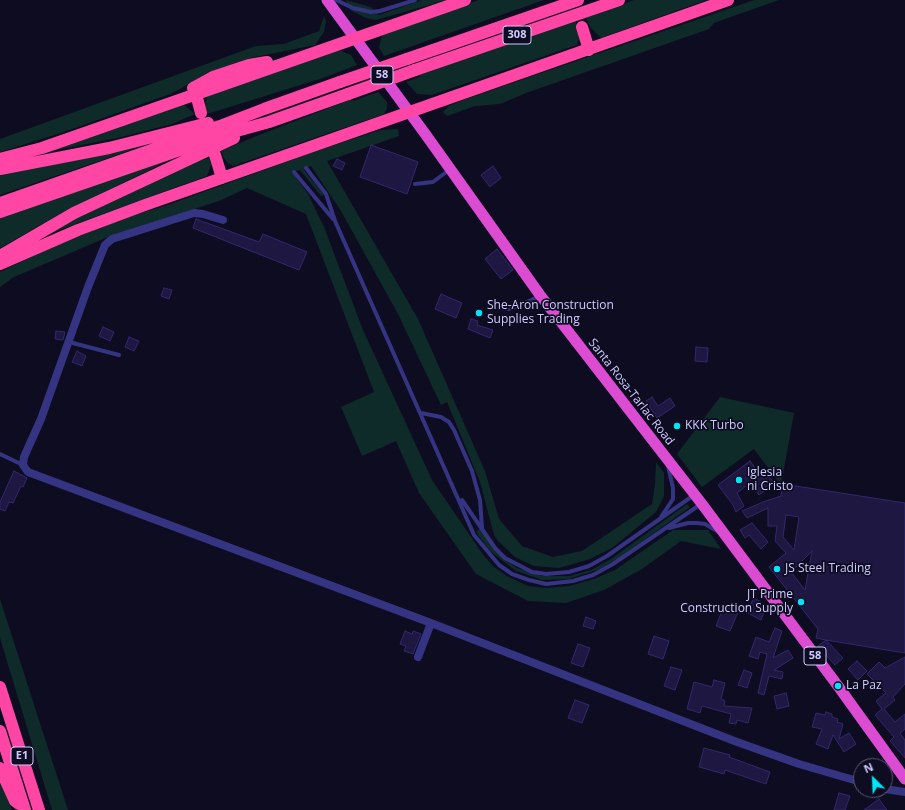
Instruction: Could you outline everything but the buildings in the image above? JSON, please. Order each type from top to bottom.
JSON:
[{"type":"highway","name":"Santa Rosa-Tarlac Road","points":[[327,0],[540,295],[698,500],[838,686],[905,779]]},
{"type":"highway","points":[[0,159],[42,148],[465,0]]},
{"type":"highway","name":"308","points":[[264,109],[578,0]]},
{"type":"highway","name":"308","points":[[269,122],[619,0]]},
{"type":"highway","points":[[0,264],[78,230],[728,0]]},
{"type":"highway","points":[[582,27],[589,50]]},
{"type":"highway","points":[[173,102],[194,87],[213,77],[249,65],[292,60]]},
{"type":"highway","points":[[196,94],[202,113]]},
{"type":"highway","points":[[0,168],[109,148],[264,109]]},
{"type":"highway","points":[[0,203],[220,126],[264,109]]},
{"type":"highway","points":[[0,212],[226,134],[269,122]]},
{"type":"highway","points":[[0,256],[74,213],[269,122]]},
{"type":"highway","points":[[215,155],[222,178]]},
{"type":"highway","name":"E1","points":[[0,687],[39,810]]},
{"type":"highway","name":"E1","points":[[0,731],[25,810]]},
{"type":"highway","points":[[0,768],[15,801],[25,810]]},
{"type":"street","points":[[223,220],[203,214],[194,214],[108,242],[88,288],[41,419],[24,457],[23,465],[28,472],[431,623],[738,742],[799,764],[853,780]]},
{"type":"street","points":[[418,658],[431,623]]},
{"type":"street","points":[[893,790],[905,792]]},
{"type":"lane","points":[[336,0],[353,8],[371,12],[380,11],[415,0]]},
{"type":"lane","points":[[306,168],[326,194],[335,221],[457,492],[474,535],[489,554],[512,574],[546,584],[573,581],[593,575],[613,564],[664,530],[698,500]]},
{"type":"lane","points":[[415,184],[433,182],[450,170]]},
{"type":"lane","points":[[294,172],[335,221]]},
{"type":"lane","points":[[499,308],[511,309],[540,295]]},
{"type":"lane","points":[[69,342],[119,354]]},
{"type":"lane","points":[[421,413],[441,418],[449,422],[454,430],[472,472],[480,500],[482,529]]},
{"type":"lane","points":[[0,454],[23,465]]},
{"type":"lane","points":[[658,521],[668,509],[672,498],[673,488],[666,458]]},
{"type":"lane","points":[[457,492],[482,529],[505,558],[532,572],[546,574],[569,572],[589,566],[607,556],[658,521],[698,500]]},
{"type":"lane","points":[[664,530],[688,523],[697,523],[705,524],[723,534]]},
{"type":"green space","points":[[346,0],[371,7],[379,15],[422,0],[447,0],[376,20],[366,18],[350,10]]},
{"type":"green space","points":[[479,0],[544,0],[384,56],[379,47],[382,35]]},
{"type":"green space","points":[[634,0],[706,0],[601,38],[590,27],[586,18]]},
{"type":"green space","points":[[754,0],[779,0],[714,23],[709,29],[526,93],[500,104],[475,106],[447,116],[443,112],[449,106],[463,100]]},
{"type":"green space","points":[[324,16],[326,21],[324,32],[315,45],[250,58],[207,73],[173,93],[61,133],[0,152],[0,139],[256,46],[284,44],[319,31]]},
{"type":"green space","points":[[576,21],[579,39],[577,45],[432,95],[417,94],[406,82],[420,77],[419,75]]},
{"type":"green space","points":[[339,50],[351,55],[357,65],[323,78],[207,114],[205,103],[208,93]]},
{"type":"green space","points":[[378,92],[387,102],[387,109],[384,114],[233,166],[224,158],[221,151],[352,99],[353,101]]},
{"type":"green space","points":[[182,103],[195,114],[172,124],[122,137],[22,157]]},
{"type":"green space","points":[[398,129],[399,136],[327,161],[418,319],[485,471],[499,519],[522,546],[553,557],[582,551],[652,504],[656,462],[664,473],[664,496],[656,512],[612,548],[590,559],[559,568],[534,566],[515,557],[498,541],[494,535],[480,482],[447,402],[441,405],[398,314],[341,211],[311,166],[303,169],[324,195],[321,196],[300,170],[292,172],[308,194],[324,227],[363,330],[432,480],[484,556],[494,567],[507,576],[528,586],[546,588],[569,586],[594,579],[615,570],[673,530],[708,530],[721,549],[681,541],[642,569],[604,590],[566,603],[528,601],[476,574],[419,493],[396,441],[362,456],[341,407],[374,392],[306,214],[247,188],[219,201],[108,237],[14,277],[0,287],[0,272],[58,244],[131,216],[165,206],[316,151],[381,130]]},
{"type":"green space","points":[[168,137],[111,157],[0,195],[0,172]]},
{"type":"green space","points":[[178,156],[67,210],[0,248],[0,218]]},
{"type":"green space","points":[[209,158],[211,166],[207,176],[35,240],[75,219],[194,162]]},
{"type":"green space","points":[[720,397],[794,413],[781,485],[754,449],[702,487],[677,454]]},
{"type":"green space","points":[[687,504],[690,507],[622,556],[600,569],[569,579],[542,580],[516,571],[490,551],[476,532],[480,528],[504,559],[517,568],[541,576],[569,576],[591,570],[611,559]]},
{"type":"green space","points":[[0,599],[68,810],[52,810],[0,638]]},
{"type":"green space","points":[[0,776],[5,788],[12,810],[0,810]]},
{"type":"place","name":"She-Aron Construction Supplies Trading","points":[[479,313]]},
{"type":"place","name":"KKK Turbo","points":[[677,426]]},
{"type":"place","name":"Iglesia ni Cristo","points":[[739,480]]},
{"type":"place","name":"JS Steel Trading","points":[[777,569]]},
{"type":"place","name":"JT Prime Construction Supply","points":[[801,602]]},
{"type":"place","name":"La Paz","points":[[838,686]]}]
